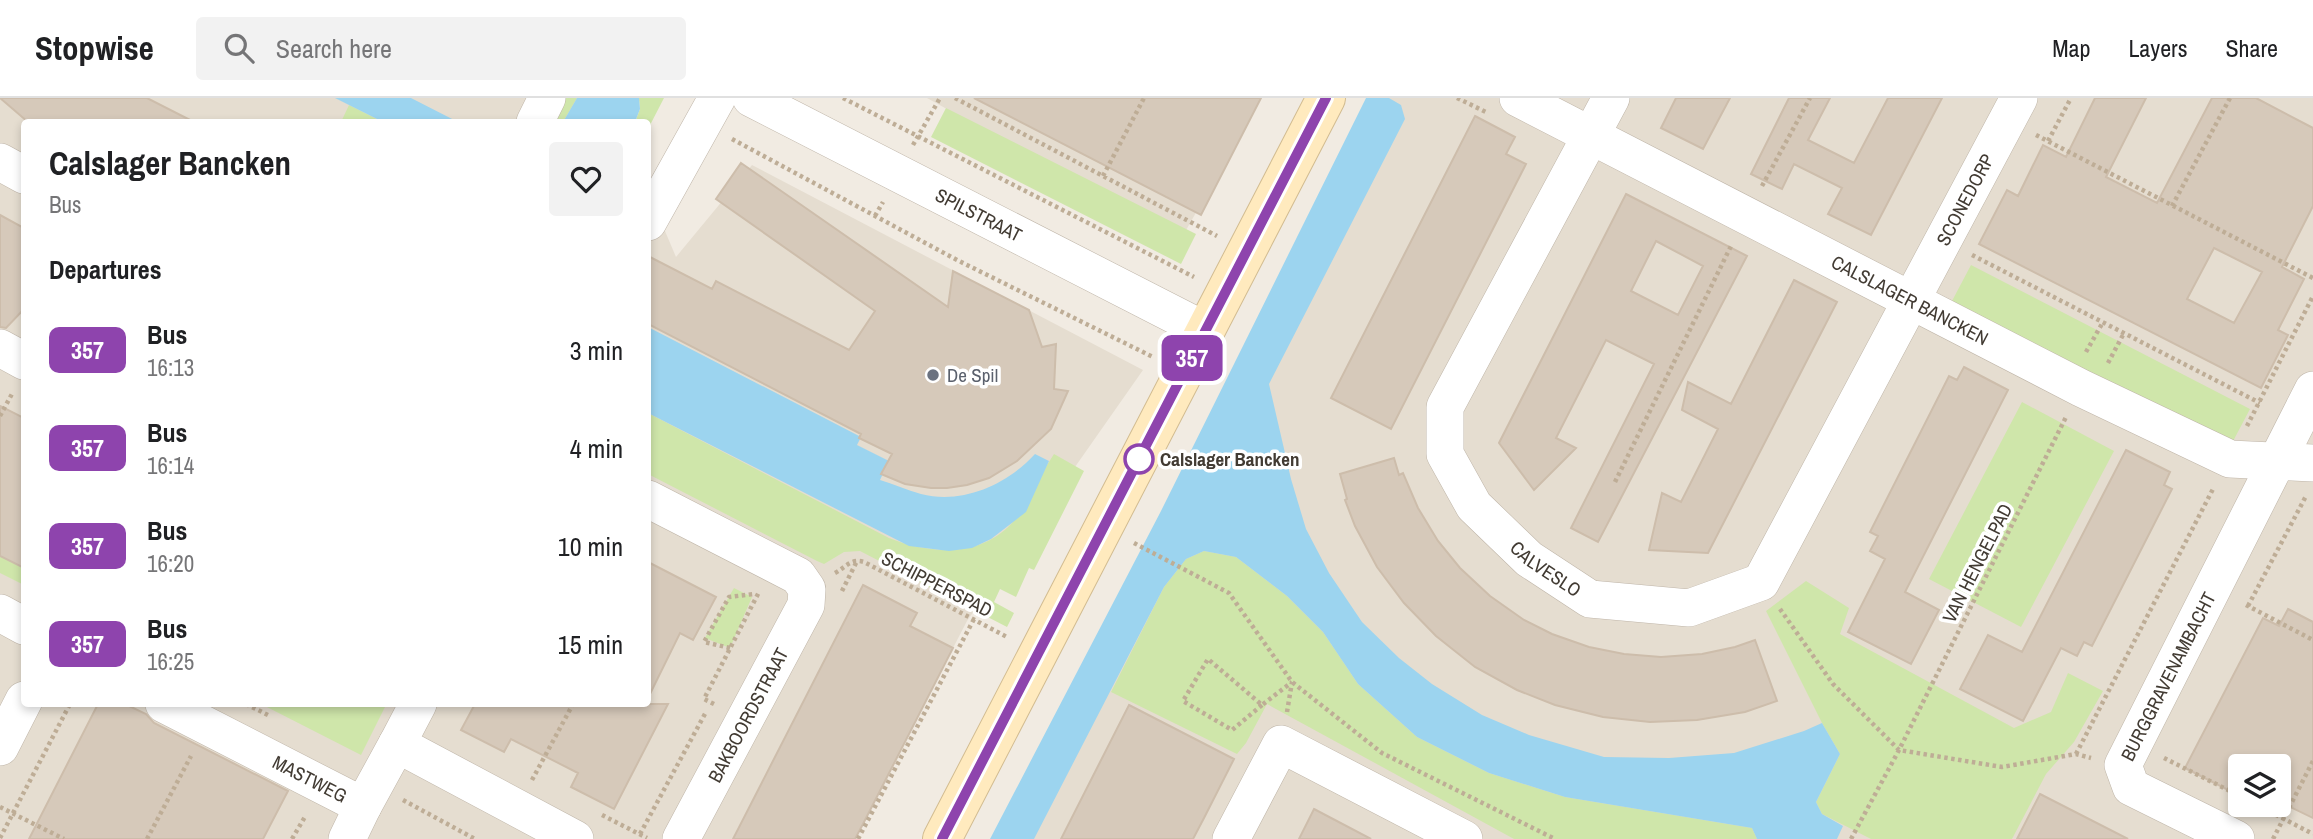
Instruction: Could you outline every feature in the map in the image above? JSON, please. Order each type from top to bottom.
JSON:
[{"type":"street","points":[[536,119],[547,98]]},
{"type":"street","name":"SPILSTRAAT","points":[[751,98],[1206,331]]},
{"type":"street","points":[[942,839],[1326,98]]},
{"type":"street","name":"CALSLAGER BANCKEN","points":[[1518,98],[2081,388],[2230,459],[2276,463],[2311,477]]},
{"type":"street","points":[[1590,136],[1611,98]]},
{"type":"street","name":"SCONEDORP","points":[[1912,299],[2013,109]]},
{"type":"street","points":[[651,217],[710,111]]},
{"type":"street","name":"CALVESLO","points":[[1590,136],[1445,407],[1445,454],[1474,506],[1529,559],[1590,599],[1689,608],[1761,582]]},
{"type":"street","points":[[0,162],[21,173]]},
{"type":"street","points":[[1761,582],[1912,299]]},
{"type":"street","points":[[0,348],[21,359]]},
{"type":"street","name":"BURGGRAVENAMBACHT","points":[[2236,839],[2131,787],[2123,765],[2305,406]]},
{"type":"street","points":[[651,501],[767,579],[798,576],[807,589]]},
{"type":"street","name":"BAKBOORDSTRAAT","points":[[681,839],[806,605],[807,589]]},
{"type":"street","points":[[0,613],[21,624]]},
{"type":"street","points":[[0,747],[21,706]]},
{"type":"street","name":"MASTWEG","points":[[177,707],[212,715],[369,796],[416,707]]},
{"type":"street","points":[[397,744],[575,839]]},
{"type":"street","points":[[1231,839],[1281,744],[1464,839]]},
{"type":"street","points":[[347,839],[369,796]]},
{"type":"path","points":[[843,98],[1201,281]]},
{"type":"path","points":[[955,98],[1247,252]]},
{"type":"path","points":[[1104,176],[1144,98]]},
{"type":"path","points":[[1615,482],[1746,215],[1810,98]]},
{"type":"path","points":[[2048,141],[2071,98]]},
{"type":"path","points":[[2172,206],[2230,98]]},
{"type":"path","points":[[2013,109],[2048,141],[2313,278]]},
{"type":"path","points":[[710,111],[957,260],[1160,360]]},
{"type":"path","points":[[1943,240],[2259,402],[2305,406]]},
{"type":"path","points":[[2076,754],[2313,296]]},
{"type":"path","name":"VAN HENGELPAD","points":[[1899,750],[2081,388]]},
{"type":"path","points":[[2248,606],[2311,477]]},
{"type":"path","points":[[1126,540],[1229,593],[1292,682],[1382,753],[1555,839]]},
{"type":"path","name":"SCHIPPERSPAD","points":[[807,589],[857,560],[1017,642]]},
{"type":"path","points":[[730,648],[704,642],[729,597],[767,579],[807,589]]},
{"type":"path","points":[[745,720],[704,699],[767,579]]},
{"type":"path","points":[[1761,582],[1833,684],[1899,750],[2002,767],[2076,754],[2123,765],[2160,757],[2228,790]]},
{"type":"path","points":[[2213,587],[2313,640]]},
{"type":"path","points":[[858,839],[974,619]]},
{"type":"path","points":[[1262,705],[1208,659],[1183,701],[1232,730],[1292,682]]},
{"type":"path","points":[[639,834],[711,703]]},
{"type":"path","points":[[0,838],[68,707]]},
{"type":"path","points":[[517,808],[571,707]]},
{"type":"path","points":[[147,839],[212,715]]},
{"type":"path","points":[[1851,839],[1899,750]]},
{"type":"path","points":[[2273,839],[2313,761]]},
{"type":"path","points":[[369,796],[475,839]]},
{"type":"path","points":[[0,807],[64,839]]},
{"type":"path","points":[[2284,818],[2313,834]]},
{"type":"shaded area","points":[[0,98],[642,98],[625,119],[21,119],[21,707],[651,707],[651,198],[676,257],[752,165],[1143,370],[967,621],[854,839],[0,839]]},
{"type":"shaded area","points":[[927,98],[1261,98],[1181,239]]},
{"type":"shaded area","points":[[1389,98],[2313,98],[2313,839],[1021,839]]},
{"type":"green space","points":[[560,98],[577,98],[565,119],[550,119]]},
{"type":"green space","points":[[639,98],[664,98],[651,123],[651,119],[636,119],[640,109]]},
{"type":"green space","points":[[349,105],[377,119],[342,119]]},
{"type":"green space","points":[[946,108],[1196,234],[1181,264],[931,137]]},
{"type":"green space","points":[[1971,265],[2250,409],[2231,445],[1952,301]]},
{"type":"green space","points":[[2022,402],[2114,451],[2021,627],[1929,579]]},
{"type":"green space","points":[[651,415],[889,538],[937,550],[969,548],[998,535],[1014,520],[1054,454],[1084,471],[1034,570],[1029,568],[1016,597],[1000,589],[994,602],[1014,613],[1007,627],[860,551],[844,552],[824,564],[651,476]]},
{"type":"green space","points":[[1204,551],[1236,557],[1287,596],[1323,632],[1358,684],[1417,737],[1489,773],[1565,797],[1752,828],[1757,839],[1514,839],[1267,704],[1237,754],[1111,692],[1164,587],[1186,559]]},
{"type":"green space","points":[[0,555],[21,566],[21,584],[0,573]]},
{"type":"green space","points":[[1806,581],[1849,608],[1840,634],[2014,728],[2051,712],[2068,673],[2103,691],[2074,742],[2046,774],[2012,839],[1871,839],[1822,814],[1816,802],[1840,754],[1766,611]]},
{"type":"green space","points":[[734,588],[752,597],[730,648],[705,638]]},
{"type":"green space","points":[[267,707],[385,707],[361,755]]},
{"type":"water","points":[[335,98],[411,98],[452,119],[377,119]]},
{"type":"water","points":[[577,98],[639,98],[640,109],[636,119],[565,119]]},
{"type":"water","points":[[1366,98],[1389,98],[1401,105],[1405,119],[1269,384],[1291,479],[1306,529],[1329,573],[1362,622],[1399,658],[1432,684],[1482,715],[1529,735],[1604,757],[1669,758],[1734,753],[1822,723],[1840,754],[1816,802],[1822,814],[1843,826],[1837,839],[1757,839],[1752,828],[1565,797],[1489,773],[1417,737],[1358,684],[1323,632],[1287,596],[1236,557],[1204,551],[1186,559],[1164,587],[1034,839],[990,839],[1161,511]]},
{"type":"water","points":[[651,329],[861,437],[857,445],[889,461],[880,480],[911,491],[937,497],[968,494],[998,483],[1035,454],[1049,461],[1026,512],[991,539],[972,548],[949,551],[909,546],[651,415]]},
{"type":"building","points":[[0,98],[147,98],[188,119],[24,119]]},
{"type":"building","points":[[974,98],[1261,98],[1201,215]]},
{"type":"building","points":[[1676,98],[1730,98],[1703,149],[1661,128]]},
{"type":"building","points":[[1789,98],[1830,98],[1808,140],[1854,163],[1888,98],[1942,98],[1871,235],[1828,214],[1842,188],[1794,164],[1782,189],[1751,174]]},
{"type":"building","points":[[2095,98],[2146,98],[2106,177],[2157,203],[2212,98],[2256,98],[2313,128],[2313,206],[2282,267],[2304,279],[2278,330],[2288,335],[2261,388],[1979,244],[2007,190],[2018,196],[2043,145],[2066,157]],"holes":[[[2214,248],[2262,272],[2234,323],[2187,299]]]},
{"type":"building","points":[[1475,116],[1515,137],[1506,154],[1526,164],[1391,429],[1331,398]]},
{"type":"building","points":[[741,163],[948,307],[953,271],[1029,310],[1042,347],[1056,344],[1054,389],[1068,391],[1051,429],[1017,461],[989,478],[947,488],[905,484],[881,474],[892,454],[859,438],[861,434],[651,326],[651,258],[712,289],[716,281],[849,350],[875,311],[716,199]]},
{"type":"building","points":[[1626,194],[1747,256],[1598,542],[1571,528],[1654,364],[1606,340],[1556,438],[1576,448],[1534,490],[1499,443]],"holes":[[[1656,241],[1703,266],[1678,315],[1631,291]]]},
{"type":"building","points":[[0,215],[21,226],[21,312],[6,328],[0,327]]},
{"type":"building","points":[[1794,280],[1837,302],[1708,553],[1649,550],[1662,493],[1681,502],[1718,429],[1682,410],[1688,382],[1731,404]]},
{"type":"building","points":[[1964,367],[2008,390],[1905,592],[1939,610],[1911,664],[1848,632],[1885,559],[1870,551],[1878,536],[1870,532],[1949,376],[1957,380]]},
{"type":"building","points":[[0,406],[21,416],[21,566],[0,556]]},
{"type":"building","points":[[2126,450],[2170,472],[2164,485],[2172,489],[2092,646],[2084,642],[2077,656],[2061,648],[2023,721],[1960,689],[1988,635],[2022,652]]},
{"type":"building","points":[[1394,458],[1399,475],[1403,473],[1418,508],[1438,541],[1460,568],[1490,596],[1524,620],[1552,634],[1589,647],[1624,654],[1661,657],[1702,654],[1755,640],[1777,701],[1745,712],[1697,720],[1650,722],[1603,717],[1555,705],[1517,690],[1475,667],[1436,636],[1404,603],[1377,567],[1355,526],[1345,500],[1347,499],[1340,474]]},
{"type":"building","points":[[651,564],[716,597],[693,640],[680,633],[651,692]]},
{"type":"building","points":[[863,585],[917,613],[910,626],[953,648],[863,824],[855,839],[733,839]]},
{"type":"building","points":[[2288,609],[2313,622],[2313,818],[2291,807],[2291,754],[2228,754],[2228,790],[2185,768],[2263,618],[2279,626]]},
{"type":"building","points":[[651,704],[668,704],[614,809],[571,787],[578,773],[511,739],[504,752],[461,730],[473,707],[651,707]]},
{"type":"building","points":[[1129,705],[1234,759],[1193,839],[1061,839]]},
{"type":"building","points":[[96,707],[131,707],[146,714],[154,723],[288,791],[263,839],[29,839]]},
{"type":"building","points":[[2040,794],[2128,839],[2017,839]]},
{"type":"building","points":[[1314,809],[1371,839],[1299,839]]},
{"type":"bus line","name":"357","points":[[942,839],[1326,98]]},
{"type":"place","name":"De Spil","points":[[933,375]]},
{"type":"place","name":"Calslager Bancken","points":[[1139,459]]}]
